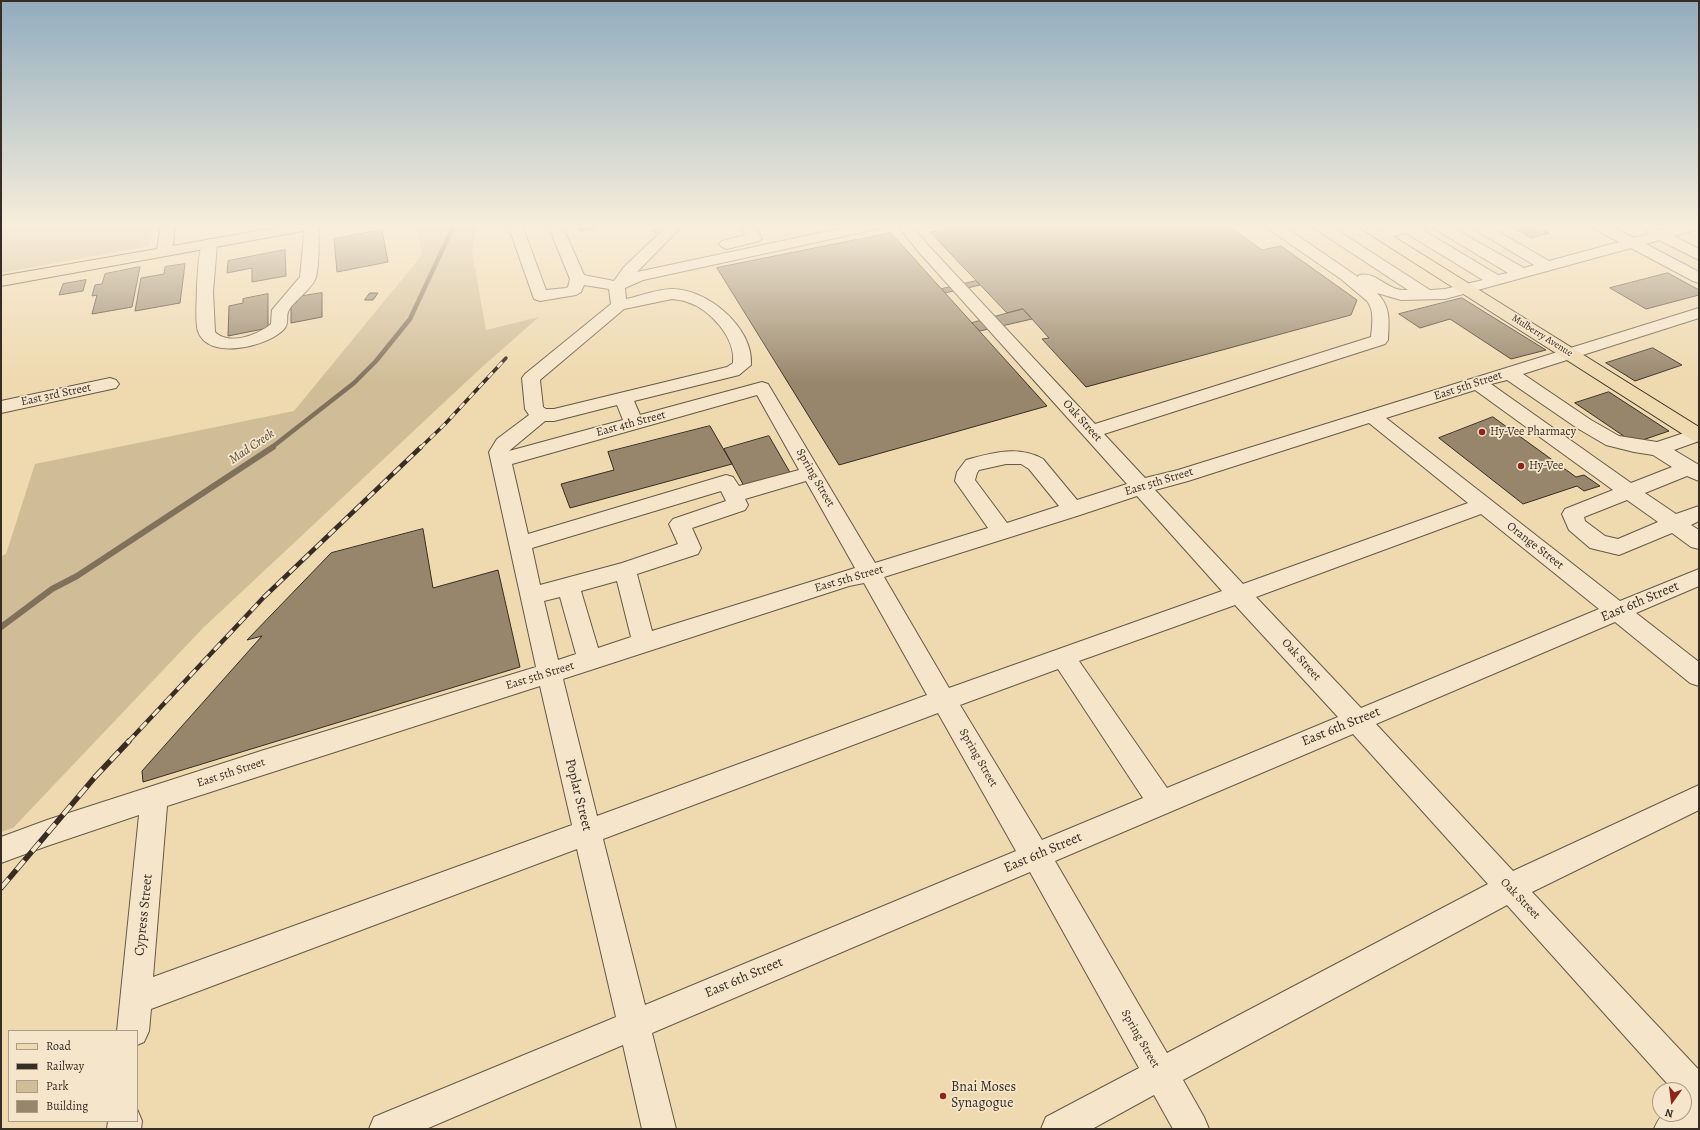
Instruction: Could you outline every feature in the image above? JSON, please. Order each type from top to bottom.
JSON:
[{"type":"main road","points":[[1,280],[14,278]]},
{"type":"main road","name":"Mulberry Avenue","points":[[1450,278],[1696,432]]},
{"type":"street","points":[[206,278],[204,298],[207,333],[213,340],[223,343],[236,343],[263,338],[273,332],[279,325],[280,310],[308,278]]},
{"type":"street","points":[[534,278],[540,296],[570,292],[575,289],[578,279],[620,284],[635,278]]},
{"type":"street","points":[[619,305],[620,284],[624,278]]},
{"type":"street","name":"Oak Street","points":[[950,278],[1699,1094]]},
{"type":"street","points":[[1092,431],[1379,340],[1381,323],[1378,302],[1348,278]]},
{"type":"street","points":[[1365,278],[1382,290],[1399,296],[1445,294],[1508,278]]},
{"type":"street","points":[[1401,278],[1427,294]]},
{"type":"street","points":[[1491,278],[1496,281]]},
{"type":"street","points":[[501,460],[499,452],[504,444],[541,415],[554,415],[733,371],[742,365],[743,355],[735,334],[713,309],[693,298],[672,294],[619,305],[531,378],[534,409],[541,415]]},
{"type":"street","points":[[1658,326],[1646,317],[1648,315],[1671,308]]},
{"type":"street","name":"East 5th Street","points":[[1,850],[271,759],[848,578],[871,573],[1073,510],[1141,487],[1699,313]]},
{"type":"street","points":[[1509,372],[1584,424],[1613,441],[1634,446],[1658,449],[1694,472]]},
{"type":"street","points":[[1477,383],[1699,541]]},
{"type":"street","name":"East 3rd Street","points":[[1,407],[110,384]]},
{"type":"street","name":"East 4th Street","points":[[501,460],[762,388]]},
{"type":"street","name":"Spring Street","points":[[762,388],[871,573],[1023,837],[1036,856],[1192,1129]]},
{"type":"street","points":[[623,398],[634,423]]},
{"type":"street","name":"Orange Street","points":[[1372,416],[1699,676]]},
{"type":"street","points":[[1658,449],[1696,432]]},
{"type":"street","points":[[1002,532],[965,481],[969,468],[973,465],[1014,456],[1031,460],[1036,464],[1073,510]]},
{"type":"street","name":"Poplar Street","points":[[501,460],[549,673],[659,1129]]},
{"type":"street","points":[[1694,472],[1629,491],[1572,514],[1572,519],[1576,525],[1598,542],[1619,547],[1699,513]]},
{"type":"street","points":[[733,495],[812,473]]},
{"type":"street","points":[[520,544],[726,482],[738,505],[680,524],[690,548],[625,570],[532,596]]},
{"type":"street","points":[[136,999],[944,700],[1484,505]]},
{"type":"street","points":[[625,570],[644,643]]},
{"type":"street","name":"East 6th Street","points":[[386,1129],[1699,577]]},
{"type":"street","points":[[568,586],[590,660]]},
{"type":"street","points":[[1063,657],[1162,803]]},
{"type":"street","points":[[1058,1129],[1509,888],[1699,797]]},
{"type":"street","name":"Cypress Street","points":[[133,1030],[154,798]]},
{"type":"street","points":[[1671,1129],[1699,1111]]},
{"type":"green space","points":[[403,278],[477,278],[486,330],[539,317],[482,367],[203,628],[13,828],[1,832],[1,556],[6,554],[35,464],[294,411]]},
{"type":"building","points":[[104,278],[138,278],[132,307],[92,314],[97,295],[92,296],[95,285],[102,284]]},
{"type":"building","points":[[141,278],[183,278],[180,303],[135,311]]},
{"type":"building","points":[[252,278],[276,278],[252,282]]},
{"type":"building","points":[[723,278],[931,278],[1047,406],[839,465]]},
{"type":"building","points":[[973,278],[1326,278],[1357,300],[1351,315],[1086,387],[1042,339],[1049,338],[1023,309],[1007,313]]},
{"type":"building","points":[[1650,278],[1677,278],[1699,290],[1699,295],[1646,309],[1610,288]]},
{"type":"building","points":[[86,280],[83,291],[59,295],[63,284]]},
{"type":"building","points":[[976,281],[980,285],[945,293],[942,289]]},
{"type":"building","points":[[322,293],[322,317],[291,323],[291,304],[297,302],[297,297]]},
{"type":"building","points":[[370,293],[378,293],[373,300],[365,300]]},
{"type":"building","points":[[268,294],[268,328],[228,336],[229,306],[243,303],[243,299]]},
{"type":"building","points":[[1462,298],[1546,350],[1511,359],[1450,319],[1420,328],[1399,314]]},
{"type":"building","points":[[1023,309],[1032,319],[980,331],[972,323]]},
{"type":"building","points":[[1653,348],[1682,365],[1635,381],[1606,363]]},
{"type":"building","points":[[1609,392],[1669,431],[1634,443],[1575,403]]},
{"type":"building","points":[[1493,417],[1576,477],[1584,475],[1600,486],[1584,491],[1577,486],[1523,504],[1439,438]]},
{"type":"building","points":[[710,426],[732,464],[570,508],[561,484],[614,470],[608,452]]},
{"type":"building","points":[[769,436],[792,476],[745,488],[724,449]]},
{"type":"building","points":[[423,529],[433,588],[498,570],[520,667],[143,782],[142,771],[262,636],[247,640],[331,553]]},
{"type":"waterway","name":"Mad Creek","points":[[271,448],[354,383],[376,361],[410,319],[429,278]]},
{"type":"waterway","name":"Mad Creek","points":[[1,627],[52,589],[77,576],[273,447]]},
{"type":"railway","points":[[420,448],[445,424],[506,358]]},
{"type":"railway","points":[[128,742],[264,597],[421,447]]},
{"type":"railway","points":[[1,888],[95,777],[129,741]]},
{"type":"place","name":"Hy-Vee Pharmacy","points":[[1482,432]]},
{"type":"place","name":"Hy-Vee","points":[[1521,466]]},
{"type":"place","name":"Bnai Moses Synagogue","points":[[943,1096]]}]
